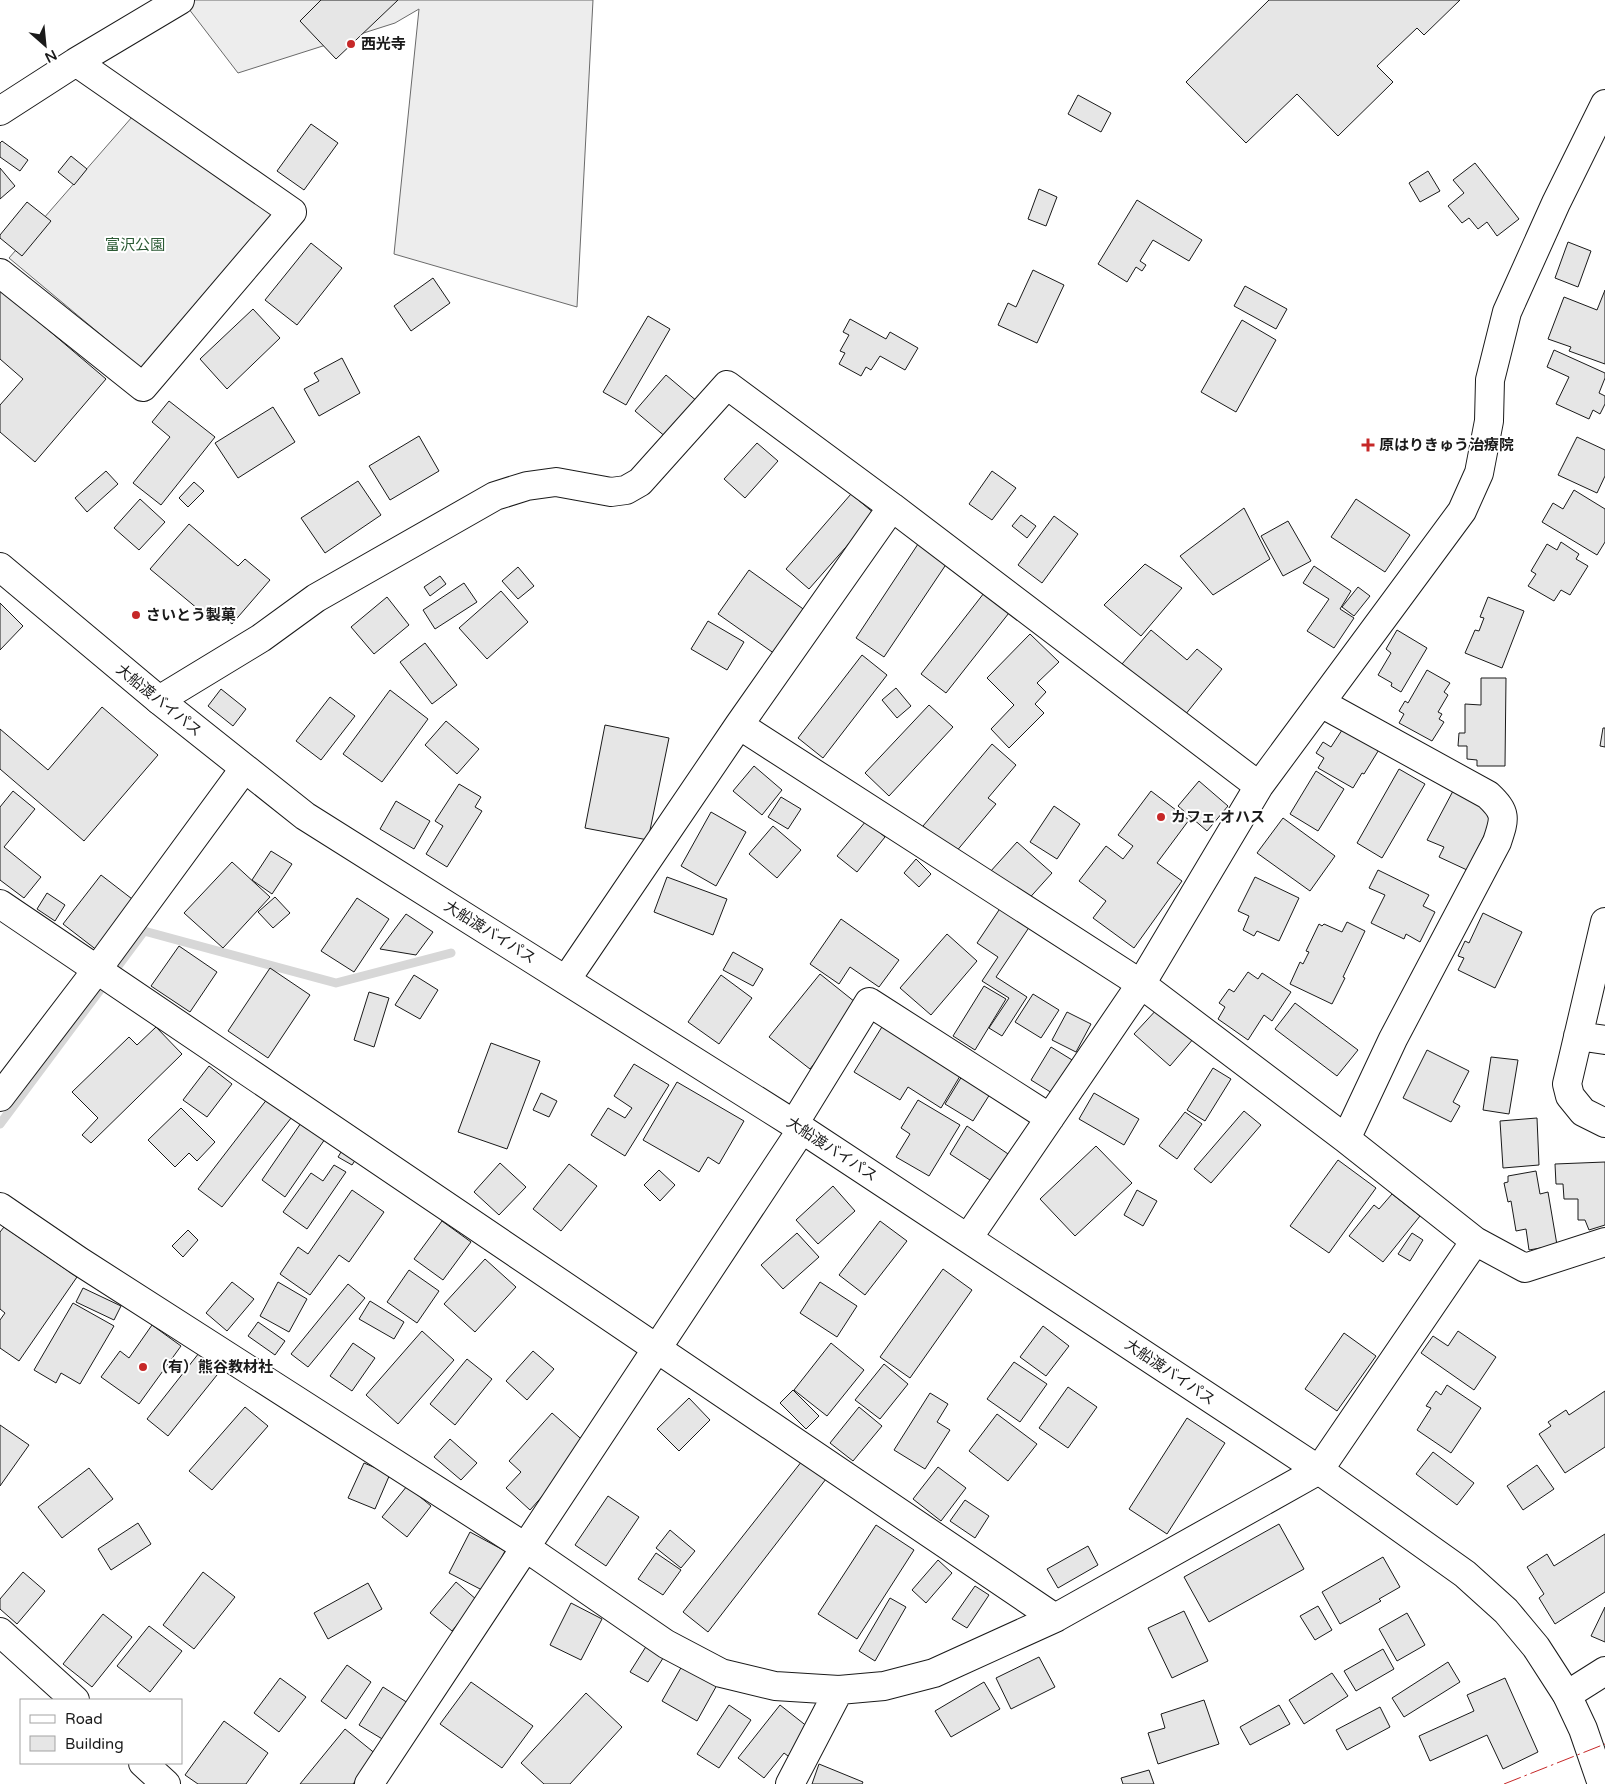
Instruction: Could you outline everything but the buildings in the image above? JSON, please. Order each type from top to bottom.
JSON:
[{"type":"main road","points":[[0,111],[76,62],[180,0]]},
{"type":"main road","points":[[0,273],[143,387],[292,212],[76,62]]},
{"type":"main road","points":[[968,1238],[1141,984],[1259,786],[1462,511],[1479,473],[1490,421],[1490,380],[1507,312],[1556,203],[1605,104]]},
{"type":"main road","points":[[159,700],[261,638],[316,598],[495,496],[527,486],[556,482],[612,492],[626,490],[640,482],[727,385],[892,507],[1259,786]]},
{"type":"main road","points":[[566,980],[739,725],[892,507]]},
{"type":"main road","name":"大船渡バイパス","points":[[0,567],[159,700],[305,816],[798,1126],[1319,1470],[1465,1574],[1506,1611],[1536,1648],[1567,1695],[1583,1729],[1602,1784]]},
{"type":"main road","points":[[1321,703],[1488,795],[1500,806],[1504,821],[1497,842],[1393,1039],[1346,1139]]},
{"type":"main road","points":[[739,725],[1141,984],[1346,1139],[1475,1241],[1526,1268],[1605,1242]]},
{"type":"main road","points":[[0,1097],[244,768]]},
{"type":"main road","points":[[0,904],[1055,1618]]},
{"type":"main road","points":[[1605,922],[1567,1084],[1570,1096],[1583,1112],[1605,1122]]},
{"type":"main road","points":[[369,1784],[656,1349],[798,1126],[869,1002],[1050,1118]]},
{"type":"main road","points":[[1578,1036],[1605,1040]]},
{"type":"main road","points":[[0,1207],[79,1261],[526,1547],[666,1644],[721,1673],[775,1686],[839,1690],[884,1686],[934,1673],[1055,1618],[1319,1470],[1475,1241]]},
{"type":"main road","points":[[0,1632],[74,1699]]},
{"type":"main road","points":[[1567,1695],[1605,1671]]},
{"type":"main road","points":[[790,1784],[839,1690]]},
{"type":"main road","points":[[144,1764],[166,1784]]},
{"type":"shaded area","points":[[182,0],[593,0],[577,307],[394,254],[419,9],[395,23],[238,73]]},
{"type":"shaded area","name":"富沢公園","points":[[139,109],[276,211],[142,369],[9,258]]},
{"type":"waterway","points":[[118,966],[144,931],[336,983],[451,953]]},
{"type":"waterway","points":[[0,1124],[100,990]]},
{"type":"power","points":[[1504,1784],[1605,1744]]},
{"type":"place","name":"西光寺","points":[[351,44]]},
{"type":"place","name":"原はりきゅう治療院","points":[[1368,445]]},
{"type":"place","name":"さいとう製菓","points":[[136,615]]},
{"type":"place","name":"カフェ オハス","points":[[1161,817]]},
{"type":"place","name":"（有）熊谷教材社","points":[[143,1367]]}]
